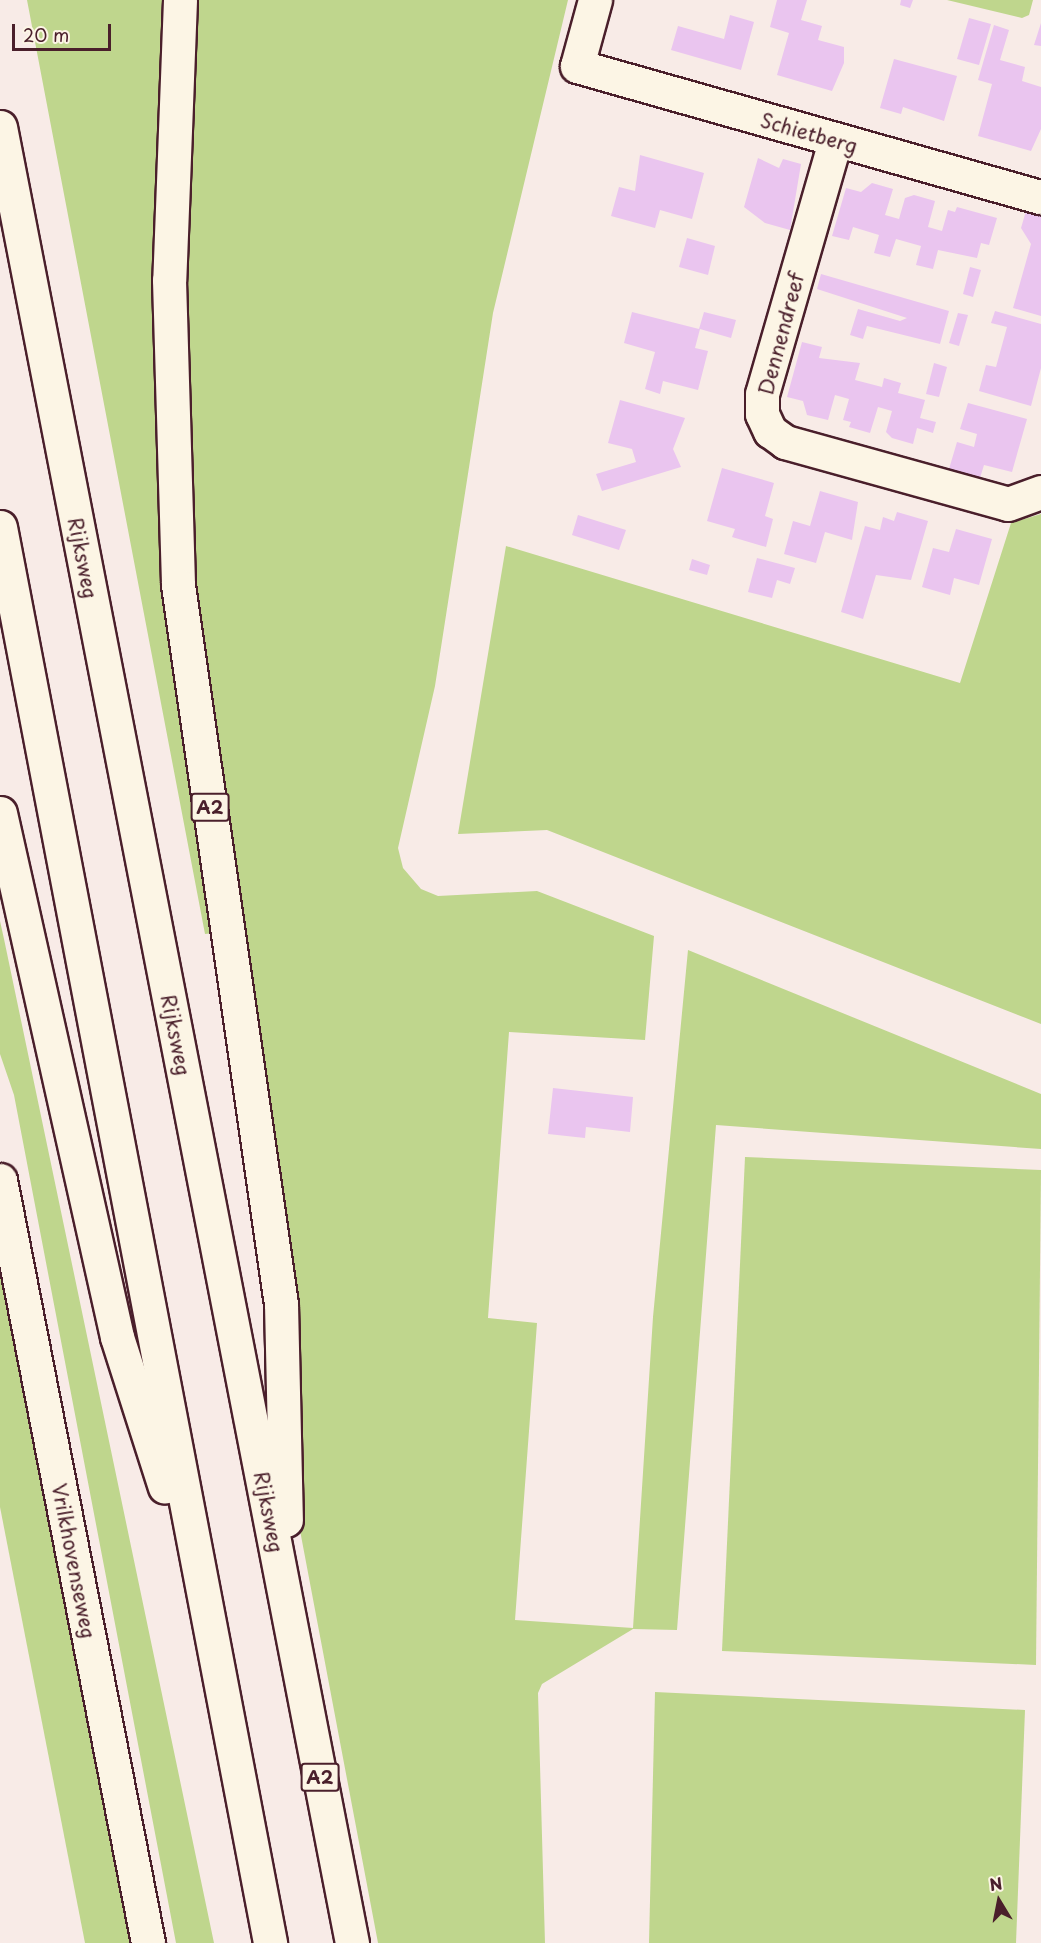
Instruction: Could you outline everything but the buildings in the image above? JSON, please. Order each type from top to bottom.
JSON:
[{"type":"main road","name":"A2","points":[[180,0],[169,280],[178,585],[281,1304],[288,1612]]},
{"type":"main road","name":"Schietberg","points":[[596,0],[577,66],[835,141],[1041,197]]},
{"type":"main road","name":"Rijksweg","points":[[0,127],[352,1943]]},
{"type":"main road","name":"Dennendreef","points":[[835,141],[762,394],[762,414],[770,431],[785,442],[1008,504],[1039,488]]},
{"type":"main road","points":[[0,527],[270,1943]]},
{"type":"main road","points":[[0,813],[117,1337],[210,1629]]},
{"type":"main road","name":"Vrilkhovenseweg","points":[[0,1180],[148,1943]]},
{"type":"green space","points":[[27,0],[167,0],[161,145],[214,933],[205,934]]},
{"type":"green space","points":[[189,0],[568,0],[493,313],[435,686],[398,848],[403,868],[421,889],[438,896],[537,891],[654,936],[645,1040],[509,1032],[488,1318],[537,1323],[515,1620],[633,1628],[653,1317],[688,950],[1041,1094],[1041,1149],[716,1125],[677,1630],[633,1629],[542,1684],[538,1693],[545,1943],[378,1943],[292,1488],[199,703],[183,326]]},
{"type":"green space","points":[[947,0],[1033,0],[1029,15],[1022,18]]},
{"type":"green space","points":[[1041,514],[1041,1024],[547,830],[458,834],[506,546],[960,683],[1011,523]]},
{"type":"green space","points":[[0,921],[214,1943],[176,1943],[14,1095],[0,1054]]},
{"type":"green space","points":[[745,1157],[1041,1170],[1036,1665],[722,1651]]},
{"type":"green space","points":[[0,1219],[138,1943],[85,1943],[0,1507]]},
{"type":"green space","points":[[655,1692],[1025,1710],[1016,1943],[649,1943]]}]
